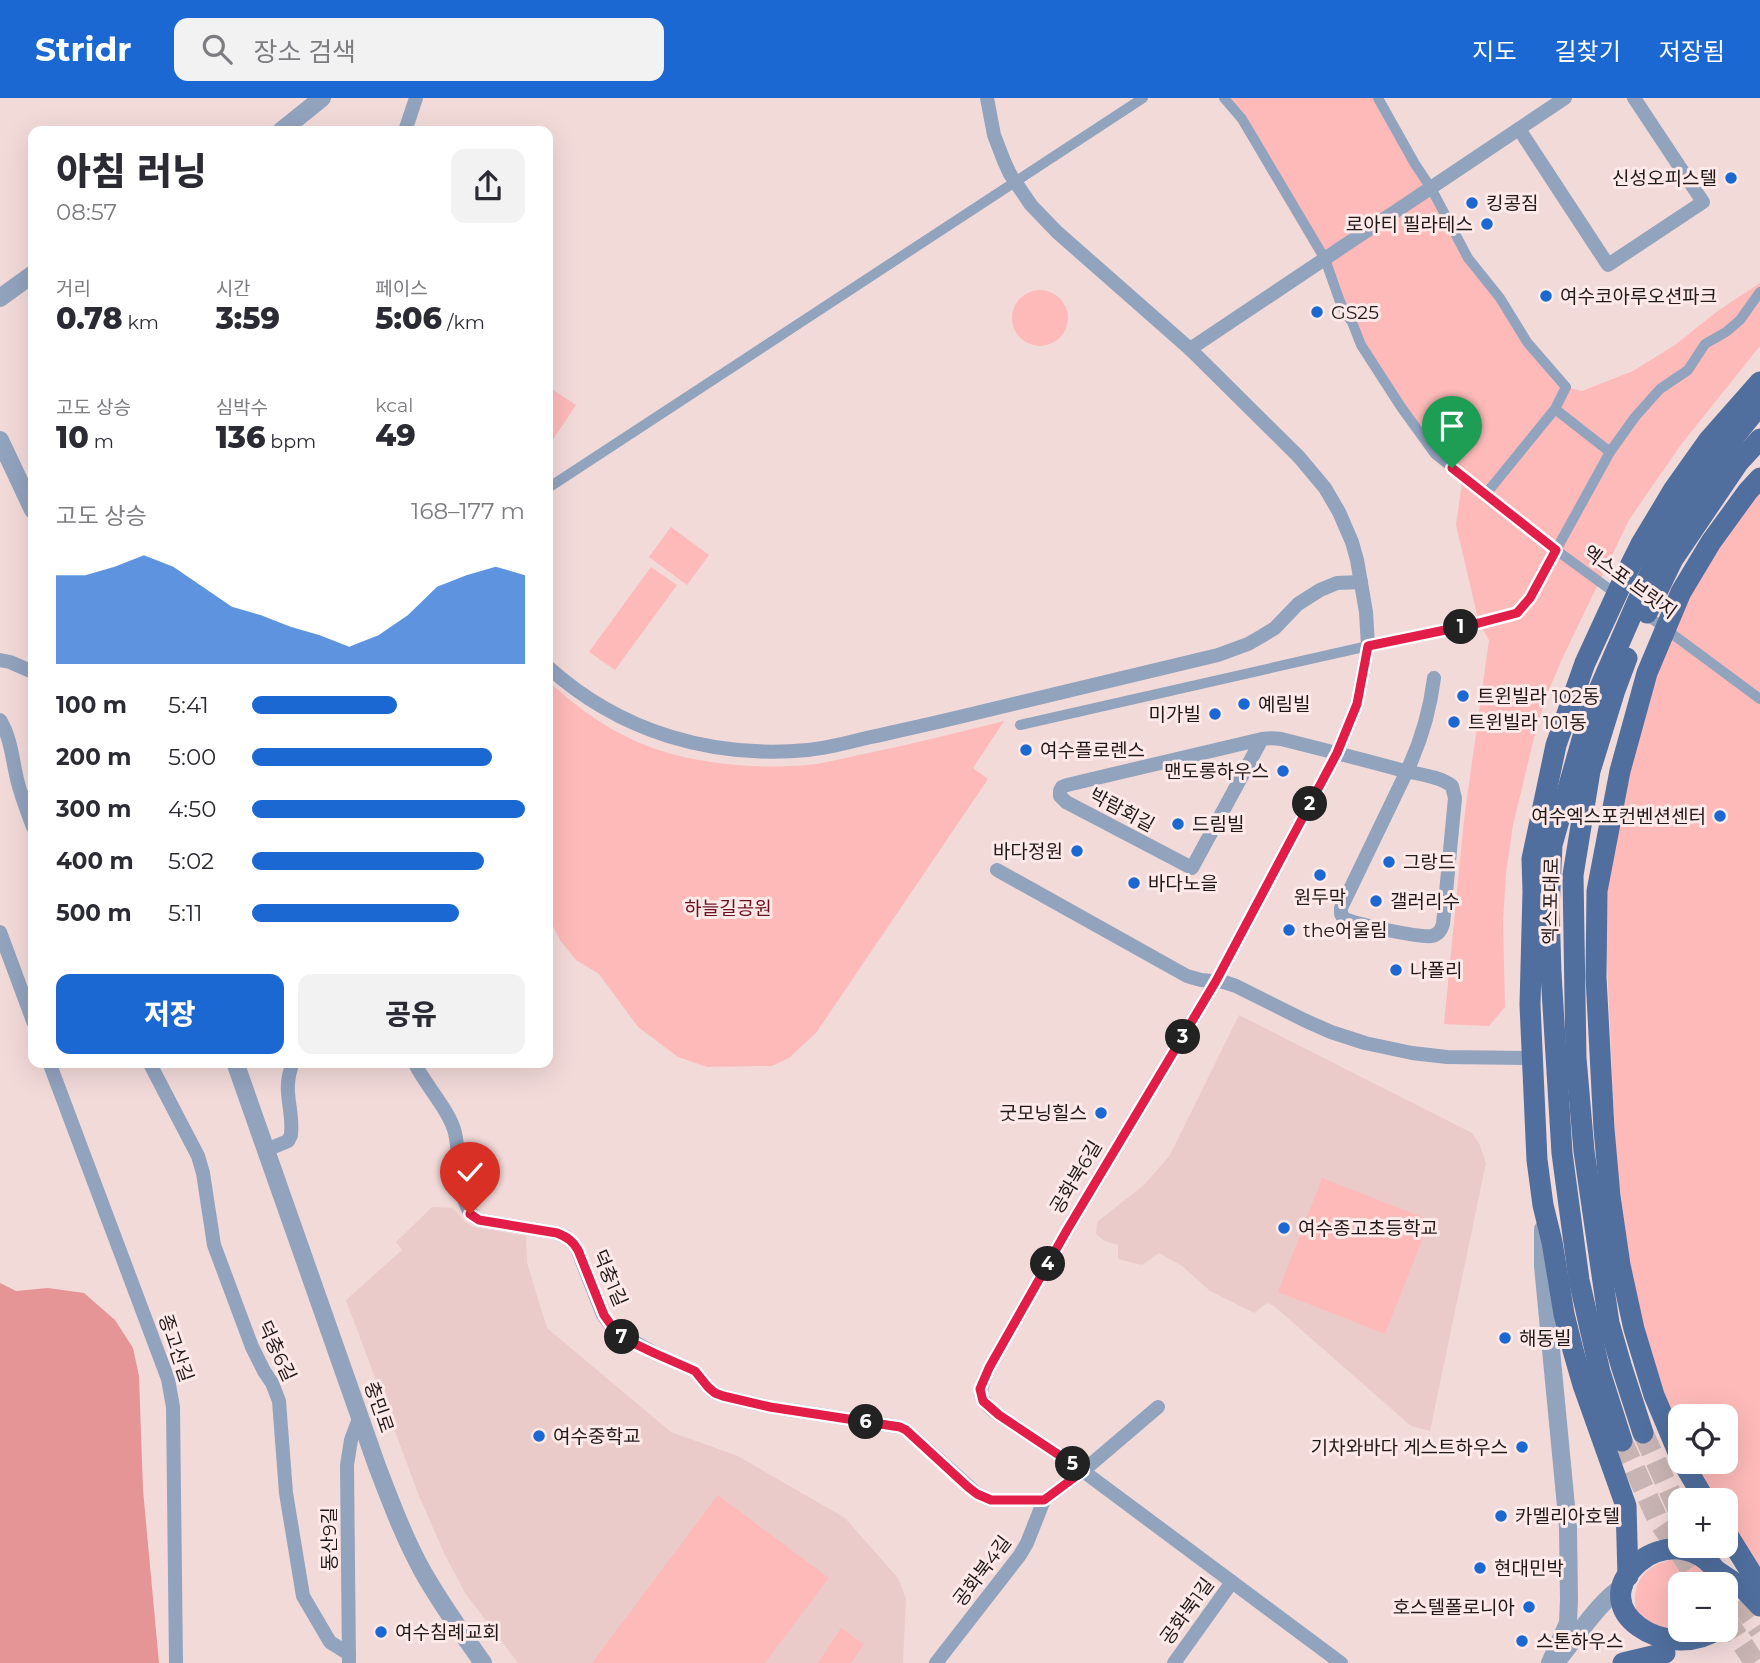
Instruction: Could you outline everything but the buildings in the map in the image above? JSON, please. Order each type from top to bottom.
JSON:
[{"type":"main road","points":[[1666,1658],[1635,1636],[1625,1621],[1622,1604],[1626,1581],[1626,1506],[1573,1350],[1542,1205],[1537,1160],[1530,1005],[1532,859],[1556,746],[1569,705],[1626,574],[1674,489],[1708,441],[1760,382]]},
{"type":"main road","name":"엑스포대로","points":[[1622,1441],[1600,1372],[1577,1267],[1562,1153],[1551,972],[1549,909],[1552,845],[1591,708],[1720,454],[1760,405]]},
{"type":"main road","name":"엑스포대로","points":[[1666,556],[1738,463],[1760,439]]},
{"type":"main road","points":[[1668,1429],[1654,1395],[1634,1329],[1620,1265],[1610,1196],[1596,977],[1597,891],[1620,771],[1647,673],[1681,592],[1711,542],[1760,478]]},
{"type":"main road","points":[[1569,705],[1584,689],[1612,629],[1656,578]]},
{"type":"main road","points":[[1620,771],[1615,749],[1627,683],[1657,613],[1656,578]]},
{"type":"main road","name":"엑스포대로","points":[[1643,1433],[1609,1323],[1584,1151],[1576,1058],[1573,875],[1590,771],[1615,690],[1656,578]]},
{"type":"main road","points":[[1626,1581],[1642,1560],[1660,1551],[1681,1549],[1701,1556],[1744,1589],[1760,1606]]},
{"type":"main road","points":[[1738,1551],[1760,1587]]},
{"type":"main road","points":[[1624,1663],[1666,1658],[1675,1653],[1697,1653],[1706,1642]]},
{"type":"street","points":[[287,126],[322,98]]},
{"type":"street","points":[[407,126],[416,98]]},
{"type":"street","points":[[987,98],[994,135],[1004,161],[1031,205],[1057,232],[1190,349],[1299,457],[1325,488],[1352,542],[1368,629],[1368,646],[1357,704],[1337,753],[1216,981]]},
{"type":"street","points":[[553,485],[1143,98]]},
{"type":"street","name":"엑스포 브릿지","points":[[1224,98],[1242,119],[1325,259],[1344,311],[1362,345],[1435,454],[1556,550],[1760,699]]},
{"type":"street","points":[[1378,98],[1468,258],[1500,298],[1527,342],[1566,387],[1555,409],[1485,495]]},
{"type":"street","points":[[1190,349],[1565,98]]},
{"type":"street","points":[[1518,129],[1608,265],[1703,202],[1634,98]]},
{"type":"street","points":[[0,298],[28,278]]},
{"type":"street","points":[[1020,726],[1517,613],[1530,598],[1610,452],[1635,417],[1670,382],[1688,370],[1705,344],[1740,320],[1760,292]]},
{"type":"street","points":[[1555,409],[1610,452]]},
{"type":"street","points":[[0,440],[28,499]]},
{"type":"street","points":[[553,671],[583,695],[629,722],[674,739],[707,747],[742,751],[811,750],[1218,655],[1248,644],[1275,628],[1298,604],[1320,590],[1337,583],[1361,582]]},
{"type":"street","points":[[0,660],[28,670]]},
{"type":"street","name":"박람회길","points":[[1262,739],[1192,868],[1064,801],[1060,796],[1061,789],[1067,785],[1262,739],[1274,737],[1407,771],[1448,782],[1455,794],[1443,924],[1440,932],[1430,936],[1351,922],[1343,917],[1340,908],[1407,771],[1419,746],[1434,678]]},
{"type":"street","points":[[0,720],[7,733],[28,815]]},
{"type":"street","points":[[997,870],[1187,976],[1236,986],[1331,1032],[1365,1043],[1412,1053],[1447,1057],[1533,1058]]},
{"type":"street","points":[[0,932],[28,1008]]},
{"type":"street","name":"공화북6길","points":[[1216,981],[1067,1230],[989,1368],[980,1389],[983,1401],[988,1406],[1083,1471],[1341,1663]]},
{"type":"street","name":"종고산길","points":[[51,1068],[171,1392],[176,1663]]},
{"type":"street","name":"덕충6길","points":[[152,1068],[198,1156],[214,1245],[252,1347],[279,1401],[286,1493],[303,1597],[330,1642],[349,1659]]},
{"type":"street","name":"충민로","points":[[236,1068],[387,1492],[422,1571],[452,1621],[483,1663]]},
{"type":"street","points":[[266,1150],[288,1140],[291,1135],[287,1088],[291,1068]]},
{"type":"street","name":"덕충1길","points":[[418,1068],[454,1128],[464,1198],[470,1214],[479,1220],[557,1233],[570,1240],[580,1255],[604,1315],[619,1335],[695,1371],[708,1387],[723,1396],[770,1407],[900,1427],[977,1494],[991,1500],[1044,1500]]},
{"type":"street","points":[[1542,1205],[1543,1266],[1567,1527],[1569,1598],[1567,1623],[1550,1663]]},
{"type":"street","points":[[1044,1500],[1083,1471],[1157,1407]]},
{"type":"street","name":"동산9길","points":[[349,1659],[347,1465],[351,1440],[360,1416]]},
{"type":"street","name":"공화북4길","points":[[936,1663],[1020,1555],[1044,1500]]},
{"type":"street","points":[[1556,1663],[1601,1606],[1626,1581]]},
{"type":"street","name":"공화북1길","points":[[1174,1663],[1232,1582]]},
{"type":"shaded area","name":"여수종고초등학교","points":[[1239,1015],[1472,1133],[1480,1145],[1486,1163],[1430,1431],[1411,1426],[1274,1306],[1267,1303],[1254,1313],[1210,1291],[1182,1266],[1159,1253],[1142,1265],[1118,1259],[1118,1245],[1105,1241],[1096,1234],[1097,1222],[1145,1184],[1170,1155]]},
{"type":"shaded area","name":"여수중학교","points":[[432,1207],[453,1208],[465,1222],[474,1227],[526,1236],[527,1263],[547,1328],[671,1432],[738,1456],[845,1518],[898,1578],[906,1599],[903,1663],[518,1663],[465,1593],[444,1553],[419,1496],[346,1300],[402,1250],[396,1242]]},
{"type":"shaded area","points":[[0,1283],[16,1291],[48,1288],[84,1293],[115,1320],[133,1348],[139,1376],[143,1490],[159,1663],[0,1663]]},
{"type":"green space","points":[[1224,98],[1379,98],[1468,258],[1566,387],[1582,391],[1633,371],[1675,345],[1719,310],[1760,283],[1760,346],[1680,446],[1629,520],[1546,697],[1513,825],[1506,873],[1503,921],[1505,1007],[1489,1026],[1444,1024],[1464,820],[1489,640],[1479,623],[1456,525],[1462,483],[1452,468],[1435,454],[1361,345],[1331,280]]},
{"type":"green space","points":[[1040,290],[1051,292],[1060,298],[1066,307],[1066,329],[1060,338],[1051,344],[1040,346],[1029,344],[1020,338],[1014,329],[1012,318],[1014,307],[1020,298],[1029,292]]},
{"type":"green space","points":[[553,390],[576,405],[553,440]]},
{"type":"green space","points":[[1760,482],[1760,1572],[1738,1536],[1738,1488],[1708,1488],[1700,1474],[1738,1474],[1738,1404],[1669,1404],[1645,1333],[1630,1264],[1616,1158],[1606,942],[1610,847],[1663,640]]},
{"type":"green space","points":[[671,527],[709,555],[687,585],[649,557]]},
{"type":"green space","points":[[651,567],[677,585],[615,670],[589,652]]},
{"type":"green space","name":"하늘길공원","points":[[553,685],[594,718],[645,745],[690,758],[738,765],[785,766],[820,763],[1004,721],[973,768],[988,779],[816,1033],[789,1058],[772,1066],[707,1067],[678,1057],[638,1027],[599,974],[576,960],[553,926]]},
{"type":"green space","points":[[1322,1178],[1430,1220],[1385,1334],[1278,1292]]},
{"type":"green space","points":[[718,1495],[829,1578],[765,1663],[592,1663]]},
{"type":"green space","points":[[1675,1559],[1687,1562],[1703,1572],[1668,1572],[1668,1633],[1637,1616],[1635,1605],[1637,1586],[1641,1578],[1654,1566]]},
{"type":"green space","points":[[841,1628],[864,1644],[851,1663],[818,1663]]},
{"type":"tunnel","points":[[1643,1433],[1668,1488]]},
{"type":"tunnel","points":[[1622,1441],[1658,1520],[1693,1572]]},
{"type":"tunnel","points":[[1738,1599],[1760,1631]]},
{"type":"tunnel","points":[[1738,1637],[1755,1663]]},
{"type":"place","name":"신성오피스텔","points":[[1731,178]]},
{"type":"place","name":"킹콩짐","points":[[1472,203]]},
{"type":"place","name":"로아티 필라테스","points":[[1487,224]]},
{"type":"place","name":"여수코아루오션파크","points":[[1546,296]]},
{"type":"place","name":"GS25","points":[[1317,312]]},
{"type":"place","name":"트윈빌라 102동","points":[[1463,696]]},
{"type":"place","name":"예림빌","points":[[1244,704]]},
{"type":"place","name":"미가빌","points":[[1215,714]]},
{"type":"place","name":"트윈빌라 101동","points":[[1454,722]]},
{"type":"place","name":"여수플로렌스","points":[[1026,750]]},
{"type":"place","name":"맨도롱하우스","points":[[1283,771]]},
{"type":"place","name":"여수엑스포컨벤션센터","points":[[1720,816]]},
{"type":"place","name":"드림빌","points":[[1178,824]]},
{"type":"place","name":"바다정원","points":[[1077,851]]},
{"type":"place","name":"그랑드","points":[[1389,862]]},
{"type":"place","name":"원두막","points":[[1320,875]]},
{"type":"place","name":"바다노을","points":[[1134,883]]},
{"type":"place","name":"갤러리수","points":[[1376,901]]},
{"type":"place","name":"the어울림","points":[[1289,930]]},
{"type":"place","name":"나폴리","points":[[1396,970]]},
{"type":"place","name":"굿모닝힐스","points":[[1101,1113]]},
{"type":"place","name":"여수종고초등학교","points":[[1284,1228]]},
{"type":"place","name":"해동빌","points":[[1505,1338]]},
{"type":"place","name":"여수중학교","points":[[539,1436]]},
{"type":"place","name":"기차와바다 게스트하우스","points":[[1522,1447]]},
{"type":"place","name":"카멜리아호텔","points":[[1501,1516]]},
{"type":"place","name":"현대민박","points":[[1480,1568]]},
{"type":"place","name":"호스텔폴로니아","points":[[1529,1607]]},
{"type":"place","name":"여수침례교회","points":[[381,1632]]},
{"type":"place","name":"스톤하우스","points":[[1522,1641]]},
{"type":"route","points":[[470,1214],[479,1220],[557,1233],[566,1237],[578,1250],[604,1315],[616,1332],[629,1341],[695,1371],[715,1393],[770,1407],[900,1427],[968,1487],[991,1500],[1044,1500],[1083,1471],[999,1415],[983,1401],[980,1389],[989,1368],[1067,1230],[1216,981],[1337,753],[1357,704],[1368,646],[1517,613],[1530,598],[1556,550],[1452,468]]}]
